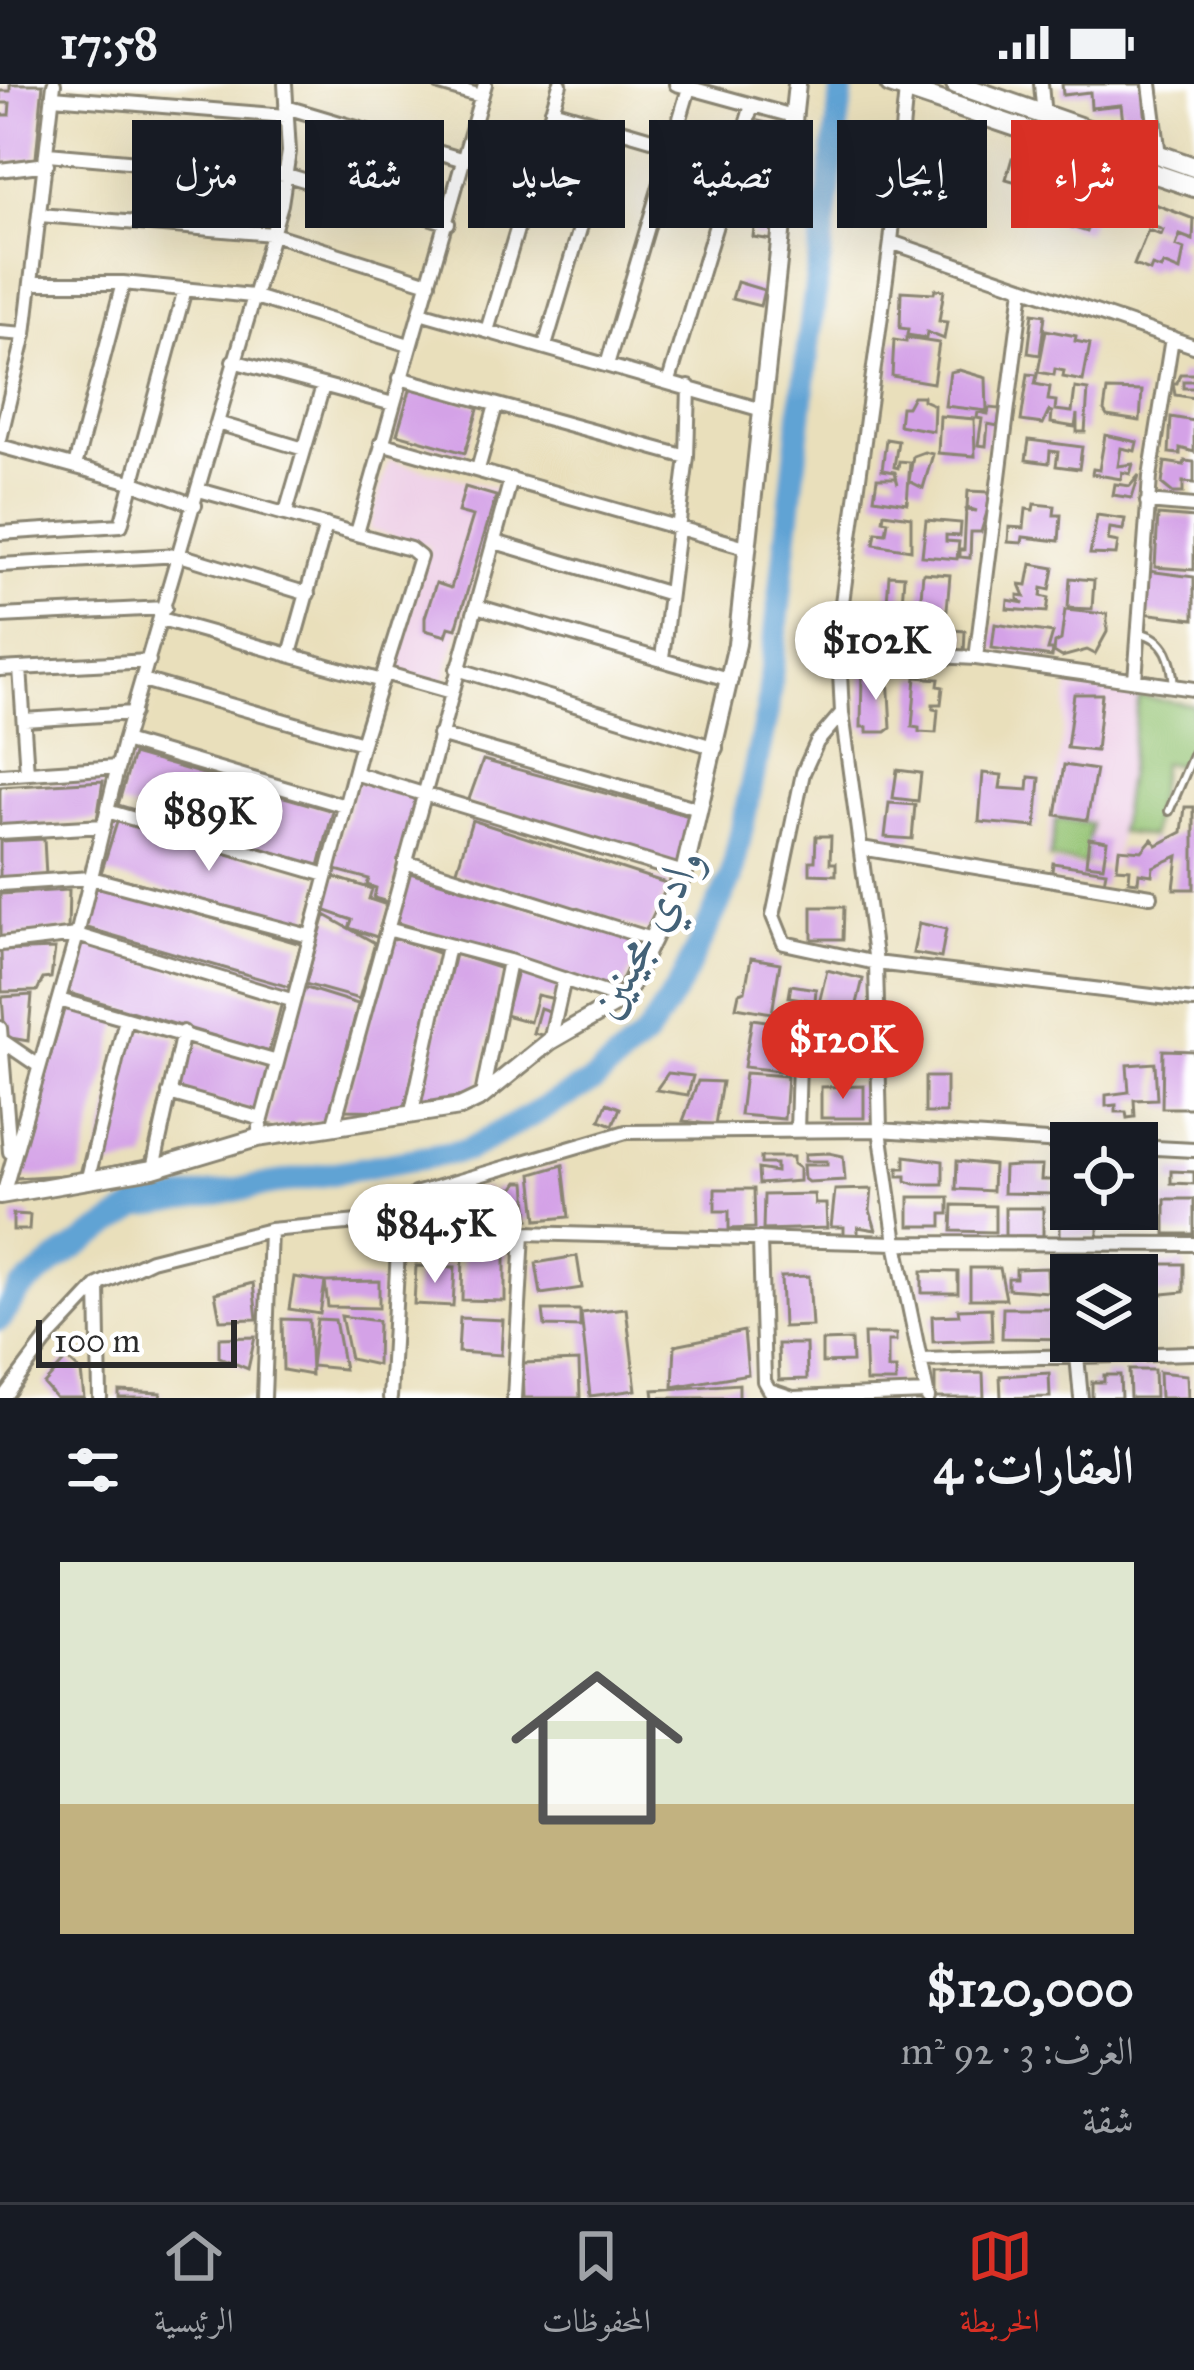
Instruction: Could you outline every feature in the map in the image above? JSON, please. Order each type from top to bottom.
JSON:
[{"type":"main road","points":[[956,84],[1049,120]]},
{"type":"main road","points":[[897,86],[1014,120]]},
{"type":"main road","points":[[1159,155],[1194,167]]},
{"type":"main road","points":[[1158,172],[1194,187]]},
{"type":"street","points":[[285,84],[287,175],[273,234],[124,741],[59,1000],[1,1195],[153,1169],[257,1138],[460,1107],[481,1097],[550,1041],[623,999],[685,873],[731,680],[797,84]]},
{"type":"street","points":[[357,533],[483,90],[440,84]]},
{"type":"street","points":[[487,331],[560,84]]},
{"type":"street","points":[[1041,84],[1044,117]]},
{"type":"street","points":[[1150,84],[1159,155]]},
{"type":"street","points":[[676,120],[682,86],[793,116]]},
{"type":"street","points":[[760,1239],[764,1381],[769,1390],[780,1397],[927,1395],[896,1243],[880,1130],[875,963],[842,713],[838,632],[891,242],[897,86]]},
{"type":"street","points":[[195,505],[0,442],[6,393],[25,334],[33,284],[54,90],[286,112],[464,160]]},
{"type":"street","points":[[669,381],[752,105]]},
{"type":"street","points":[[552,110],[584,120]]},
{"type":"street","points":[[0,170],[47,159],[287,175],[448,223]]},
{"type":"street","points":[[40,215],[273,234],[429,283]]},
{"type":"street","points":[[608,364],[649,224]]},
{"type":"street","points":[[544,346],[580,228]]},
{"type":"street","points":[[891,242],[1194,346]]},
{"type":"street","points":[[33,284],[122,283],[252,296],[409,345]]},
{"type":"street","points":[[75,466],[122,283]]},
{"type":"street","points":[[976,658],[1023,288]]},
{"type":"street","points":[[0,532],[117,528],[123,522],[185,289]]},
{"type":"street","points":[[420,312],[759,410]]},
{"type":"street","points":[[0,332],[25,334]]},
{"type":"street","points":[[1135,680],[1147,502],[1172,338]]},
{"type":"street","points":[[233,362],[393,404]]},
{"type":"street","points":[[400,378],[687,458]]},
{"type":"street","points":[[286,512],[322,386]]},
{"type":"street","points":[[662,658],[687,458],[689,387]]},
{"type":"street","points":[[478,469],[496,405]]},
{"type":"street","points":[[217,423],[304,449]]},
{"type":"street","points":[[381,442],[749,548]]},
{"type":"street","points":[[333,1126],[512,478]]},
{"type":"street","points":[[199,490],[410,549],[420,557],[353,773],[257,1138]]},
{"type":"street","points":[[1147,502],[1194,506]]},
{"type":"street","points":[[290,655],[326,525]]},
{"type":"street","points":[[495,542],[670,594]]},
{"type":"street","points":[[0,565],[180,555],[308,594]]},
{"type":"street","points":[[476,606],[731,680]]},
{"type":"street","points":[[0,616],[163,614],[290,655],[451,692]]},
{"type":"street","points":[[839,651],[976,658],[1194,689]]},
{"type":"street","points":[[0,669],[149,661]]},
{"type":"street","points":[[20,668],[27,773]]},
{"type":"street","points":[[457,669],[716,748]]},
{"type":"street","points":[[143,680],[362,742]]},
{"type":"street","points":[[24,720],[133,713]]},
{"type":"street","points":[[842,713],[817,742],[803,773],[773,916],[784,944],[875,963],[1194,1001]]},
{"type":"street","points":[[440,735],[700,809]]},
{"type":"street","points":[[124,741],[345,806]]},
{"type":"street","points":[[0,775],[118,767]]},
{"type":"street","points":[[353,773],[685,873]]},
{"type":"street","points":[[0,832],[105,818],[326,875]]},
{"type":"street","points":[[861,848],[1151,896]]},
{"type":"street","points":[[405,862],[651,940]]},
{"type":"street","points":[[0,884],[91,878],[309,936]]},
{"type":"street","points":[[387,929],[623,999]]},
{"type":"street","points":[[0,944],[76,935],[291,1000]]},
{"type":"street","points":[[411,1116],[448,946]]},
{"type":"street","points":[[481,1097],[509,962]]},
{"type":"street","points":[[550,1041],[564,979]]},
{"type":"street","points":[[59,1000],[274,1061]]},
{"type":"street","points":[[87,1182],[126,1019]]},
{"type":"street","points":[[0,1028],[11,1165]]},
{"type":"street","points":[[796,1131],[800,1028]]},
{"type":"street","points":[[153,1169],[183,1032]]},
{"type":"street","points":[[1,1040],[39,1066]]},
{"type":"street","points":[[169,1093],[262,1119]]},
{"type":"street","points":[[390,1398],[400,1213],[415,1194],[616,1133],[880,1130],[1050,1141]]},
{"type":"street","points":[[1158,1148],[1194,1150]]},
{"type":"street","points":[[3,1398],[45,1342],[98,1286],[151,1260],[270,1230],[358,1222],[523,1233],[896,1243],[1194,1244]]},
{"type":"street","points":[[264,1398],[270,1230]]},
{"type":"street","points":[[514,1398],[523,1233]]},
{"type":"street","points":[[98,1286],[100,1398]]},
{"type":"street","points":[[1158,1354],[1194,1353]]},
{"type":"street","points":[[920,1360],[1050,1357]]},
{"type":"street","points":[[1078,1362],[1081,1398]]},
{"type":"lane","points":[[1136,632],[1148,634],[1165,648],[1174,686]]},
{"type":"lane","points":[[1169,811],[1194,753]]},
{"type":"shaded area","points":[[389,460],[498,489],[443,686],[391,671],[429,546],[369,530]]},
{"type":"shaded area","points":[[1070,681],[1139,691],[1114,868],[1045,858]]},
{"type":"green space","points":[[1139,697],[1194,705],[1194,767],[1162,763],[1151,837],[1119,832]]},
{"type":"green space","points":[[1056,819],[1091,824],[1086,864],[1050,859]]},
{"type":"building","points":[[10,84],[43,84],[36,158],[0,163],[0,115],[9,115],[10,103],[0,103],[0,91],[10,91]]},
{"type":"building","points":[[1062,84],[1142,84],[1146,120],[1123,120],[1121,105],[1091,108],[1090,92],[1063,95]]},
{"type":"building","points":[[1158,205],[1194,219],[1193,240],[1180,235],[1176,246],[1184,249],[1180,271],[1163,264],[1150,271],[1134,265],[1148,230],[1161,235],[1163,230],[1158,228]]},
{"type":"building","points":[[754,228],[773,228],[772,240],[753,237]]},
{"type":"building","points":[[737,282],[764,290],[760,306],[732,299]]},
{"type":"building","points":[[944,290],[939,321],[947,322],[944,339],[927,332],[926,338],[907,335],[908,329],[900,328],[901,291],[934,293]]},
{"type":"building","points":[[1033,313],[1045,315],[1040,355],[1028,353]]},
{"type":"building","points":[[1046,330],[1090,344],[1083,381],[1063,377],[1064,371],[1055,369],[1054,375],[1038,372]]},
{"type":"building","points":[[906,338],[939,343],[933,383],[892,376],[894,340],[906,342]]},
{"type":"building","points":[[950,372],[986,378],[987,411],[945,406]]},
{"type":"building","points":[[1028,374],[1037,375],[1035,384],[1050,387],[1048,400],[1056,401],[1055,410],[1072,412],[1075,388],[1088,390],[1085,432],[1077,432],[1077,414],[1075,427],[1051,423],[1049,411],[1043,424],[1021,421]]},
{"type":"building","points":[[1180,374],[1194,374],[1194,381],[1183,381],[1183,388],[1194,388],[1194,398],[1175,395],[1173,383]]},
{"type":"building","points":[[411,387],[479,406],[465,453],[397,434]]},
{"type":"building","points":[[1107,390],[1142,391],[1140,421],[1107,416]]},
{"type":"building","points":[[913,396],[923,396],[934,405],[933,431],[899,425],[901,407],[907,407]]},
{"type":"building","points":[[989,408],[1000,409],[998,426],[988,424],[986,446],[978,445],[982,419],[977,418],[978,412],[988,414]]},
{"type":"building","points":[[940,416],[974,419],[975,456],[938,453]]},
{"type":"building","points":[[1171,417],[1194,421],[1194,452],[1180,448],[1180,454],[1169,453]]},
{"type":"building","points":[[1105,435],[1137,442],[1135,451],[1121,448],[1118,466],[1133,464],[1130,474],[1122,472],[1121,479],[1092,474],[1093,469],[1099,470]]},
{"type":"building","points":[[886,439],[898,441],[894,467],[898,468],[899,461],[910,462],[907,503],[874,498],[877,478],[896,478],[898,484],[895,472],[882,470]]},
{"type":"building","points":[[1029,440],[1082,447],[1079,469],[1056,466],[1058,452],[1050,451],[1049,463],[1026,460]]},
{"type":"building","points":[[933,454],[923,488],[909,481],[913,456]]},
{"type":"building","points":[[1165,462],[1184,465],[1194,462],[1194,483],[1183,482],[1183,493],[1173,493],[1162,484]]},
{"type":"building","points":[[1139,475],[1132,498],[1113,495],[1115,484],[1130,486]]},
{"type":"building","points":[[465,487],[496,496],[456,629],[449,627],[446,636],[425,630],[425,617],[436,583],[451,588],[473,516],[458,512]]},
{"type":"building","points":[[968,491],[989,492],[981,532],[971,532],[970,558],[960,557],[966,510],[977,511],[967,508]]},
{"type":"building","points":[[1034,504],[1055,506],[1054,515],[1061,515],[1059,541],[1023,537],[1022,543],[1008,542],[1009,527],[1024,528],[1026,509],[1033,510]]},
{"type":"building","points":[[884,513],[911,517],[911,550],[874,544],[876,532],[886,533]]},
{"type":"building","points":[[1097,515],[1125,519],[1123,530],[1110,528],[1108,540],[1118,542],[1116,555],[1090,554]]},
{"type":"building","points":[[1158,515],[1194,518],[1194,570],[1155,567]]},
{"type":"building","points":[[926,520],[961,523],[960,536],[946,535],[946,541],[959,542],[957,559],[922,556]]},
{"type":"building","points":[[1031,564],[1054,568],[1050,590],[1042,588],[1041,596],[1049,598],[1047,612],[1007,609],[1008,600],[1024,603],[1018,595],[1025,596],[1020,584],[1027,585]]},
{"type":"building","points":[[1148,571],[1194,577],[1194,619],[1142,613]]},
{"type":"building","points":[[923,573],[950,575],[947,610],[920,608]]},
{"type":"building","points":[[889,575],[904,576],[902,603],[887,602]]},
{"type":"building","points":[[1070,578],[1094,580],[1092,609],[1068,608]]},
{"type":"building","points":[[1065,610],[1107,614],[1107,632],[1095,654],[1087,650],[1062,657],[1054,652],[1055,643],[1061,640]]},
{"type":"building","points":[[913,614],[942,622],[941,644],[911,637]]},
{"type":"building","points":[[865,622],[899,625],[897,652],[863,650]]},
{"type":"building","points":[[995,624],[1053,633],[1048,650],[1053,650],[1052,657],[992,648]]},
{"type":"building","points":[[952,630],[965,631],[964,653],[950,652]]},
{"type":"building","points":[[862,674],[888,675],[891,728],[886,732],[867,732],[867,727],[861,727]]},
{"type":"building","points":[[916,677],[939,679],[938,686],[943,687],[941,704],[933,704],[938,710],[936,733],[912,727]]},
{"type":"building","points":[[1074,694],[1102,694],[1096,751],[1067,748]]},
{"type":"building","points":[[133,754],[333,811],[319,866],[118,805]]},
{"type":"building","points":[[483,760],[693,817],[680,866],[468,802]]},
{"type":"building","points":[[1064,765],[1096,770],[1087,820],[1056,815]]},
{"type":"building","points":[[897,770],[921,773],[918,801],[893,798]]},
{"type":"building","points":[[983,773],[1002,775],[1000,788],[1028,790],[1029,777],[1040,778],[1036,827],[979,822]]},
{"type":"building","points":[[103,781],[97,820],[0,827],[0,787]]},
{"type":"building","points":[[357,781],[417,798],[388,902],[374,898],[376,888],[367,885],[369,879],[332,869]]},
{"type":"building","points":[[889,803],[915,805],[912,839],[885,837]]},
{"type":"building","points":[[1185,807],[1194,807],[1194,889],[1174,889],[1178,856],[1153,867],[1152,875],[1139,873],[1138,882],[1129,881],[1130,869],[1117,868],[1119,849],[1142,851],[1152,839],[1157,845],[1182,832]]},
{"type":"building","points":[[118,819],[319,879],[305,928],[101,873]]},
{"type":"building","points":[[472,820],[669,884],[649,931],[456,873]]},
{"type":"building","points":[[816,836],[831,836],[830,863],[836,863],[836,875],[810,874]]},
{"type":"building","points":[[1089,838],[1107,841],[1103,866],[1086,864]]},
{"type":"building","points":[[44,839],[46,876],[0,879],[0,841]]},
{"type":"building","points":[[1053,863],[1106,871],[1103,887],[1051,879]]},
{"type":"building","points":[[410,873],[643,943],[621,993],[395,922]]},
{"type":"building","points":[[334,877],[372,889],[369,899],[387,905],[377,937],[349,928],[352,920],[323,910]]},
{"type":"building","points":[[97,885],[301,944],[289,987],[84,927]]},
{"type":"building","points":[[69,890],[68,929],[0,937],[0,894]]},
{"type":"building","points":[[812,907],[844,907],[843,939],[812,939]]},
{"type":"building","points":[[325,915],[375,943],[359,999],[305,984]]},
{"type":"building","points":[[919,923],[946,929],[941,958],[913,953]]},
{"type":"building","points":[[392,937],[441,954],[404,1111],[344,1110]]},
{"type":"building","points":[[82,943],[282,1002],[269,1052],[66,992]]},
{"type":"building","points":[[55,949],[51,978],[43,979],[37,991],[2,992],[1,951]]},
{"type":"building","points":[[455,954],[502,969],[476,1094],[418,1103]]},
{"type":"building","points":[[751,958],[780,963],[772,1013],[736,1007],[739,993],[745,991]]},
{"type":"building","points":[[827,970],[863,979],[853,1020],[817,1011]]},
{"type":"building","points":[[517,971],[559,983],[555,999],[537,995],[530,1022],[505,1015]]},
{"type":"building","points":[[791,985],[816,989],[815,1001],[789,997]]},
{"type":"building","points":[[303,987],[358,1004],[329,1121],[297,1121],[293,1128],[266,1124]]},
{"type":"building","points":[[32,995],[28,1041],[5,1037],[2,997]]},
{"type":"building","points":[[65,1006],[119,1022],[80,1174],[15,1178]]},
{"type":"building","points":[[540,1008],[552,1012],[546,1036],[533,1033]]},
{"type":"building","points":[[752,1019],[795,1025],[789,1072],[744,1067]]},
{"type":"building","points":[[131,1026],[176,1038],[146,1160],[95,1170]]},
{"type":"building","points":[[816,1027],[848,1029],[846,1063],[814,1061]]},
{"type":"building","points":[[189,1042],[268,1066],[258,1113],[175,1089]]},
{"type":"building","points":[[1163,1050],[1194,1051],[1194,1108],[1162,1108]]},
{"type":"building","points":[[1155,1063],[1157,1099],[1134,1100],[1135,1117],[1116,1112],[1116,1105],[1106,1106],[1106,1095],[1129,1092],[1127,1065]]},
{"type":"building","points":[[668,1073],[693,1076],[688,1095],[656,1090]]},
{"type":"building","points":[[745,1073],[787,1076],[784,1119],[740,1115]]},
{"type":"building","points":[[925,1077],[946,1077],[946,1113],[925,1113]]},
{"type":"building","points":[[698,1081],[722,1082],[715,1125],[683,1121]]},
{"type":"building","points":[[864,1086],[864,1118],[821,1118],[821,1087]]},
{"type":"building","points":[[607,1103],[620,1108],[613,1125],[600,1120]]},
{"type":"building","points":[[805,1154],[843,1156],[845,1180],[804,1179],[803,1165],[827,1165],[827,1161],[805,1161]]},
{"type":"building","points":[[905,1156],[943,1161],[943,1184],[915,1184],[898,1176],[898,1168],[905,1168]]},
{"type":"building","points":[[761,1157],[793,1157],[799,1181],[759,1184],[758,1169],[776,1172],[776,1164],[761,1164]]},
{"type":"building","points":[[957,1161],[993,1165],[992,1191],[956,1189]]},
{"type":"building","points":[[563,1165],[569,1217],[537,1220],[532,1174]]},
{"type":"building","points":[[1042,1166],[1041,1180],[1050,1180],[1050,1194],[1003,1193],[1004,1167]]},
{"type":"building","points":[[1171,1171],[1194,1172],[1194,1184],[1171,1183]]},
{"type":"building","points":[[526,1182],[529,1219],[504,1220],[502,1203],[494,1202],[494,1189],[514,1188]]},
{"type":"building","points":[[486,1188],[486,1219],[449,1216],[449,1201],[464,1200],[466,1193]]},
{"type":"building","points":[[715,1189],[754,1189],[755,1228],[729,1229],[729,1211],[715,1211]]},
{"type":"building","points":[[872,1189],[870,1210],[876,1230],[858,1227],[858,1236],[844,1236],[844,1227],[831,1227],[835,1190]]},
{"type":"building","points":[[814,1194],[815,1204],[826,1204],[827,1228],[763,1230],[764,1195]]},
{"type":"building","points":[[909,1197],[949,1197],[949,1214],[942,1214],[942,1226],[909,1226]]},
{"type":"building","points":[[1165,1199],[1194,1199],[1194,1234],[1165,1234]]},
{"type":"building","points":[[953,1205],[995,1206],[995,1232],[952,1231]]},
{"type":"building","points":[[1005,1208],[1043,1208],[1043,1236],[1005,1236]]},
{"type":"building","points":[[13,1214],[30,1215],[29,1230],[13,1230]]},
{"type":"building","points":[[1060,1230],[1098,1230],[1098,1236],[1060,1237]]},
{"type":"building","points":[[463,1250],[505,1250],[505,1301],[462,1300]]},
{"type":"building","points":[[577,1256],[582,1288],[541,1294],[536,1263]]},
{"type":"building","points":[[1158,1264],[1184,1264],[1184,1292],[1158,1294]]},
{"type":"building","points":[[416,1266],[455,1267],[453,1306],[414,1304]]},
{"type":"building","points":[[970,1268],[1000,1268],[1006,1299],[970,1299]]},
{"type":"building","points":[[1047,1268],[1048,1292],[1008,1289],[1008,1278],[1016,1278],[1016,1269]]},
{"type":"building","points":[[922,1271],[958,1272],[958,1293],[922,1293]]},
{"type":"building","points":[[809,1276],[812,1326],[783,1327],[781,1277]]},
{"type":"building","points":[[294,1277],[325,1282],[320,1314],[289,1309]]},
{"type":"building","points":[[379,1281],[379,1308],[328,1307],[325,1282]]},
{"type":"building","points":[[253,1283],[257,1319],[220,1320],[215,1293]]},
{"type":"building","points":[[626,1308],[636,1390],[590,1396],[581,1313]]},
{"type":"building","points":[[991,1308],[992,1340],[933,1342],[932,1316]]},
{"type":"building","points":[[1003,1308],[1050,1308],[1050,1339],[1002,1338]]},
{"type":"building","points":[[543,1310],[580,1310],[580,1327],[545,1326]]},
{"type":"building","points":[[341,1316],[378,1321],[377,1365],[350,1359]]},
{"type":"building","points":[[460,1318],[503,1320],[501,1355],[458,1352]]},
{"type":"building","points":[[282,1319],[309,1320],[311,1375],[283,1370]]},
{"type":"building","points":[[317,1319],[335,1320],[344,1369],[311,1366]]},
{"type":"building","points":[[744,1331],[748,1374],[673,1387],[675,1345]]},
{"type":"building","points":[[864,1334],[896,1334],[896,1341],[888,1341],[888,1369],[896,1369],[896,1382],[866,1382]]},
{"type":"building","points":[[255,1337],[248,1369],[219,1357],[219,1338]]},
{"type":"building","points":[[851,1340],[852,1362],[822,1363],[822,1341]]},
{"type":"building","points":[[778,1344],[806,1344],[807,1379],[779,1380]]},
{"type":"building","points":[[67,1359],[81,1372],[84,1398],[56,1398],[44,1384]]},
{"type":"building","points":[[579,1361],[580,1398],[524,1398],[523,1363]]},
{"type":"building","points":[[1129,1370],[1154,1370],[1155,1398],[1130,1398]]},
{"type":"building","points":[[1159,1372],[1187,1375],[1188,1398],[1160,1398]]},
{"type":"building","points":[[983,1373],[984,1398],[935,1398],[935,1374]]},
{"type":"building","points":[[1049,1373],[1050,1397],[1001,1398],[1000,1376]]},
{"type":"building","points":[[1104,1375],[1120,1375],[1121,1398],[1092,1398],[1092,1382],[1104,1382]]},
{"type":"building","points":[[739,1384],[739,1398],[654,1398],[653,1390]]},
{"type":"building","points":[[119,1391],[161,1393],[160,1398],[119,1398]]},
{"type":"waterway","name":"وادي مجينين","points":[[0,1319],[19,1291],[138,1207],[468,1150],[592,1082],[645,1037],[679,986],[731,878],[767,713],[843,84]]}]
